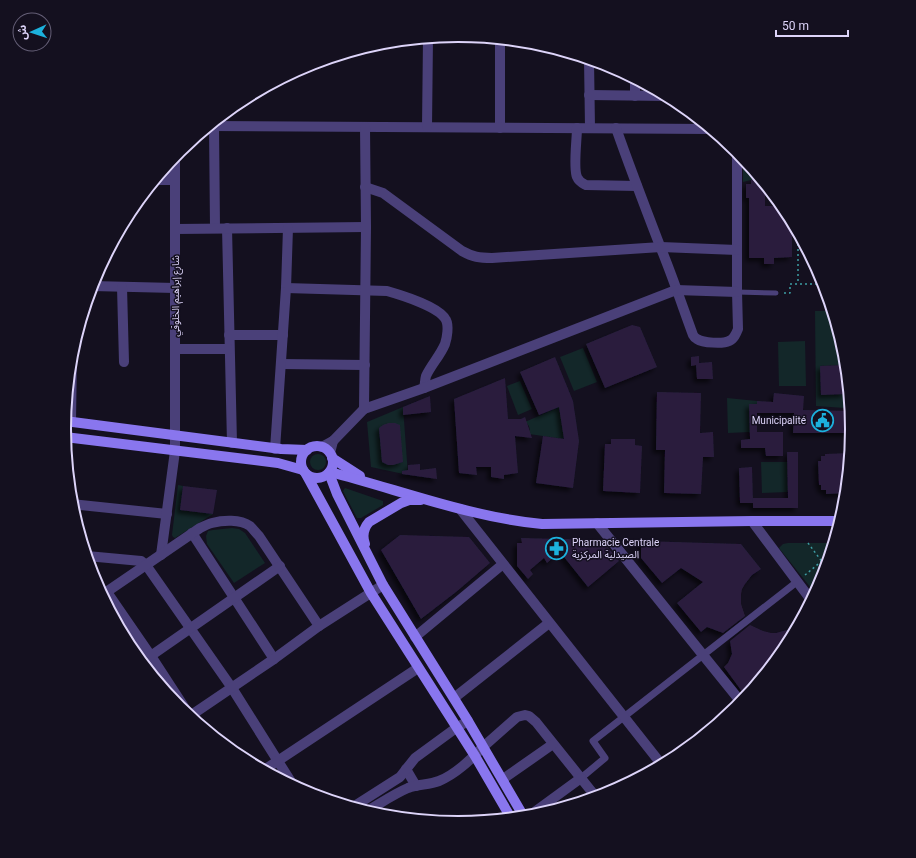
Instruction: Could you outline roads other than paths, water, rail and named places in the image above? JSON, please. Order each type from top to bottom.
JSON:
[{"type":"main road","points":[[71,422],[275,449],[307,450]]},
{"type":"main road","points":[[71,438],[278,463],[304,472],[310,477],[315,478],[325,476],[329,472],[333,463],[331,456]]},
{"type":"main road","points":[[368,482],[331,456],[326,449],[322,447],[311,447],[302,457],[301,466],[304,472],[371,593],[475,756],[508,813]]},
{"type":"main road","points":[[329,472],[460,509],[529,523],[752,521],[834,522]]},
{"type":"main road","points":[[329,472],[337,494],[383,585],[454,698],[521,811]]},
{"type":"main road","points":[[372,563],[363,539],[365,527],[369,522],[401,503],[410,500],[430,501]]},
{"type":"street","points":[[427,127],[428,43]]},
{"type":"street","points":[[500,44],[500,128]]},
{"type":"street","points":[[589,65],[590,128]]},
{"type":"street","points":[[635,85],[635,96]]},
{"type":"street","points":[[590,96],[655,96]]},
{"type":"street","points":[[217,126],[702,129]]},
{"type":"street","points":[[364,409],[366,227],[365,127]]},
{"type":"street","points":[[577,128],[575,169],[580,182],[586,185],[637,186]]},
{"type":"street","points":[[616,128],[693,335],[695,338],[703,342],[728,342],[733,338],[738,329],[737,161]]},
{"type":"street","points":[[212,130],[215,228]]},
{"type":"street","name":"شارع إبراهيم الخلوقي","points":[[161,555],[175,451],[174,166]]},
{"type":"street","points":[[168,173],[175,180]]},
{"type":"street","points":[[162,180],[175,180]]},
{"type":"street","points":[[366,187],[383,193],[462,251],[479,258],[661,247],[737,250]]},
{"type":"street","points":[[175,229],[366,227]]},
{"type":"street","points":[[227,228],[232,443]]},
{"type":"street","points":[[275,449],[286,288],[288,228]]},
{"type":"street","points":[[98,286],[175,288]]},
{"type":"street","points":[[122,286],[124,362]]},
{"type":"street","points":[[286,288],[386,292],[398,294],[432,308],[442,314],[447,321],[445,344],[426,377],[424,388]]},
{"type":"street","points":[[322,447],[333,441],[364,409],[424,388],[676,290],[737,292]]},
{"type":"street","points":[[229,335],[283,335]]},
{"type":"street","points":[[175,350],[230,349]]},
{"type":"street","points":[[280,364],[365,365]]},
{"type":"street","points":[[331,456],[333,441]]},
{"type":"street","points":[[78,504],[167,514]]},
{"type":"street","points":[[460,509],[658,760]]},
{"type":"street","points":[[107,592],[200,528],[211,523],[224,521],[243,523],[250,526],[259,536],[319,626]]},
{"type":"street","points":[[752,521],[807,595]]},
{"type":"street","points":[[598,523],[737,697]]},
{"type":"street","points":[[192,534],[274,659]]},
{"type":"street","points":[[93,557],[141,561],[146,565],[232,688],[287,776]]},
{"type":"street","points":[[415,638],[503,564]]},
{"type":"street","points":[[147,659],[280,566]]},
{"type":"street","points":[[541,807],[581,778],[605,758],[593,741],[798,581]]},
{"type":"street","points":[[195,713],[274,659],[319,626],[383,585]]},
{"type":"street","points":[[117,612],[151,656],[175,693]]},
{"type":"street","points":[[454,698],[549,623]]},
{"type":"street","points":[[269,767],[418,668]]},
{"type":"street","points":[[375,807],[403,791],[416,786],[438,781],[460,768],[517,717],[525,715],[532,719],[592,792]]},
{"type":"street","points":[[359,803],[400,777],[415,758],[468,721]]},
{"type":"street","points":[[503,779],[553,744]]},
{"type":"street","points":[[406,769],[416,786]]},
{"type":"lane","points":[[737,292],[776,293]]},
{"type":"place","name":"Municipalité","points":[[822,420]]},
{"type":"place","name":"Pharmacie Centrale الصيدلية المركزية","points":[[556,548]]}]
